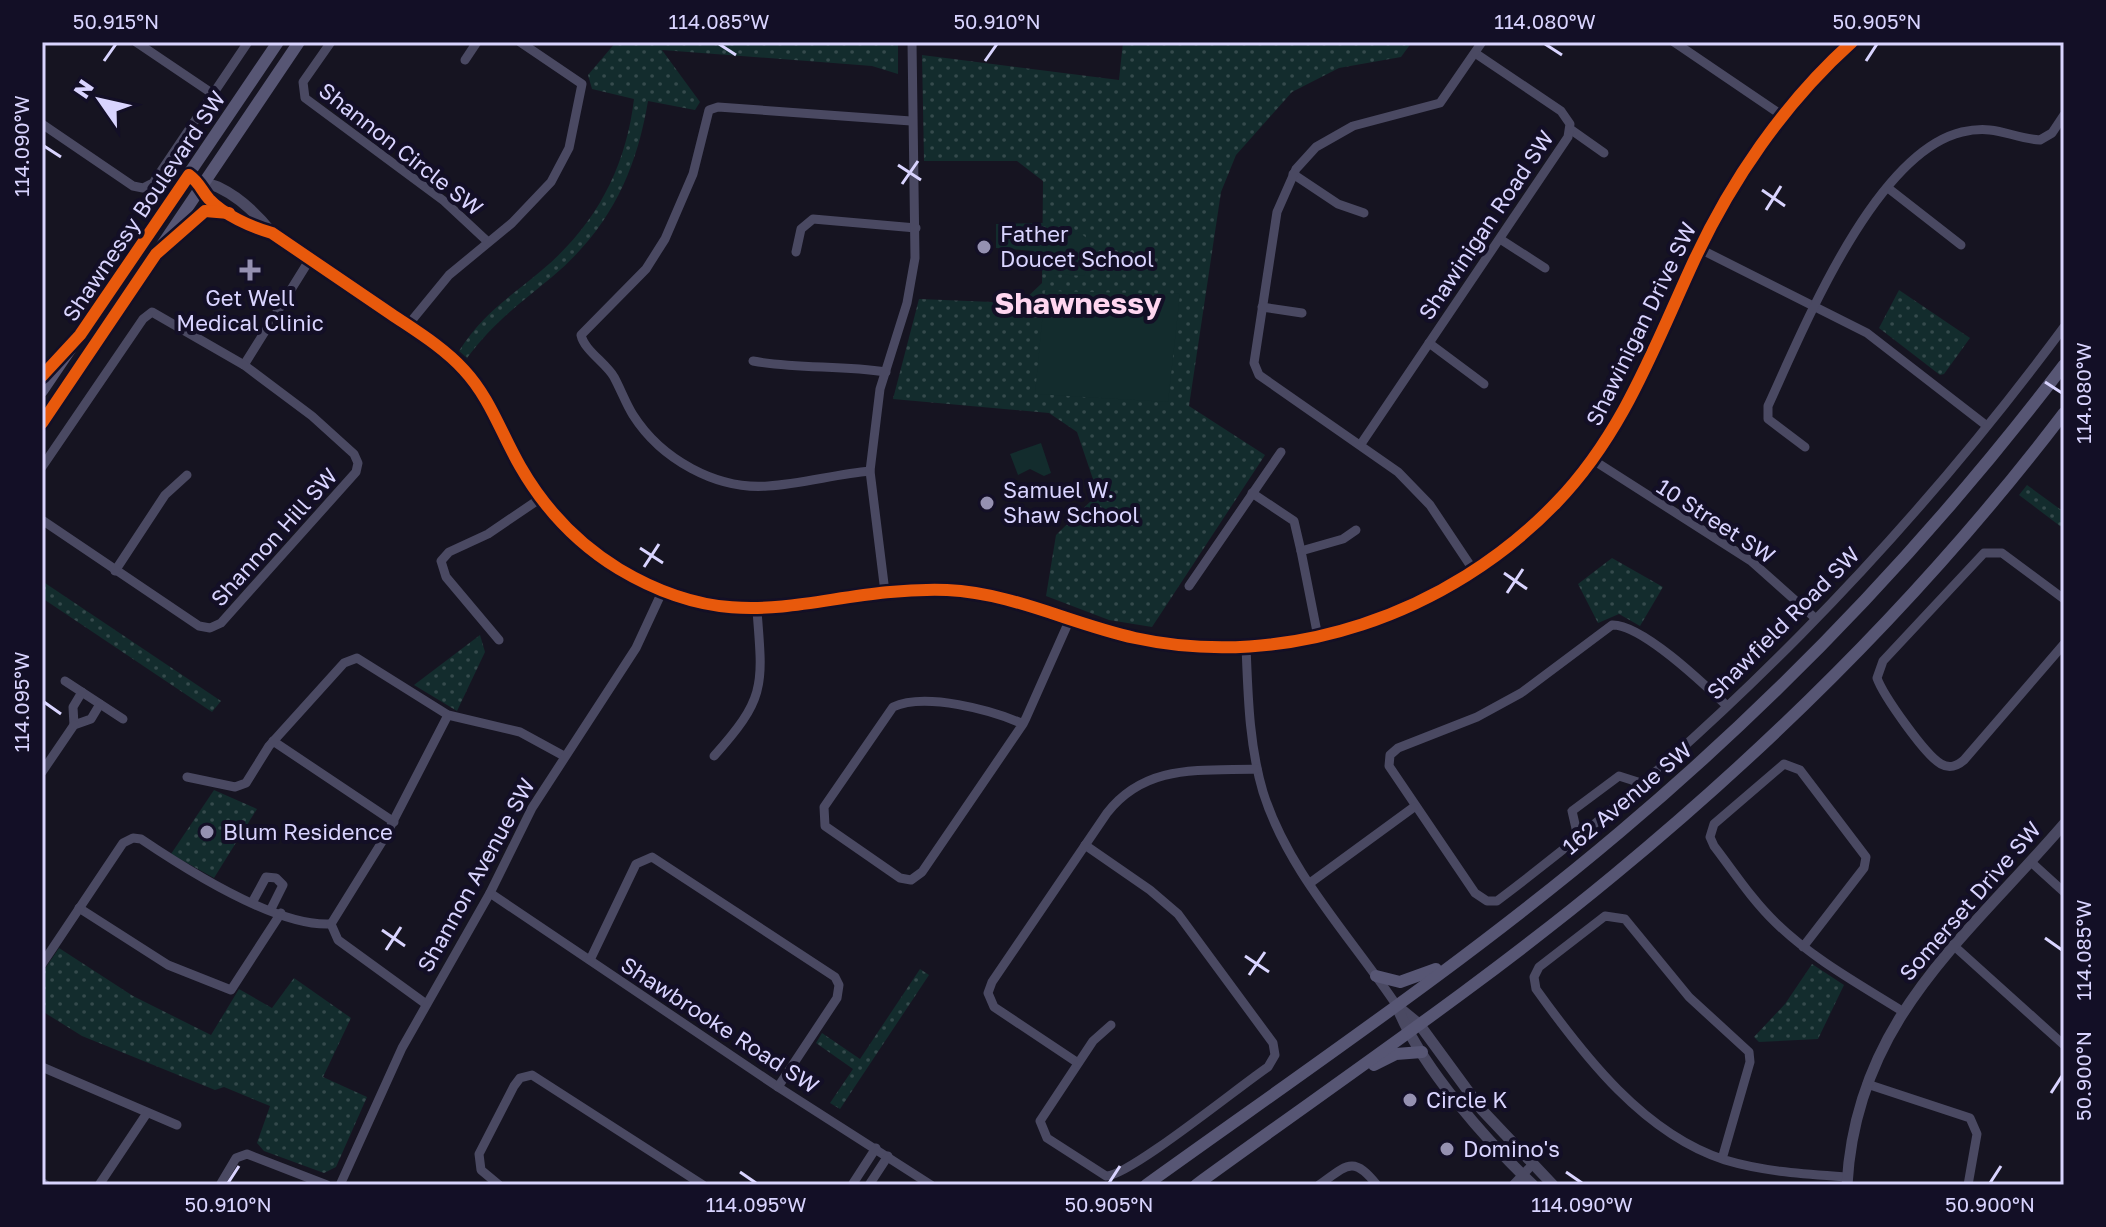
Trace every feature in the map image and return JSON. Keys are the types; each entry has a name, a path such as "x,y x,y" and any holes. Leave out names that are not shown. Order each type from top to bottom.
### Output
{"main road":[{"name":"Shawnessy Boulevard SW","path":"42,391 278,42"},
{"name":"Shawnessy Boulevard SW","path":"42,423 299,42"},
{"path":"156,254 205,211 229,213"},
{"path":"42,376 80,335"},
{"name":"162 Avenue SW","path":"1146,1185 1397,1006 1617,835 1779,689 1919,543 2009,437 2064,365"},
{"path":"1196,1185 1408,1033 1610,878 1766,742 1843,668 1937,567 2064,413"},
{"path":"1376,976 1400,982 1411,980 1457,960"},
{"path":"1345,1078 1396,1054 1422,1052"}],"street":[{"path":"136,42 213,94"},
{"path":"42,124 133,186 143,188 153,183 248,42"},
{"name":"Shannon Circle SW","path":"331,42 303,82 305,98 444,201 488,242"},
{"path":"465,60 477,42"},
{"name":"Shannon Circle SW","path":"408,325 449,275 527,210 563,163 577,122 582,84 520,42"},
{"path":"885,592 870,471 876,408 907,303 916,228 911,121 912,42"},
{"path":"1474,571 1430,505 1398,472 1256,371 1254,358 1277,212 1293,174 1310,152 1339,132 1440,103 1482,42"},
{"path":"1674,42 1783,116"},
{"name":"Shawinigan Drive SW","path":"202,185 216,187 258,215 272,233 446,353 475,383 541,498 599,555 662,592 712,605 757,611 812,606 885,592 954,591 987,595 1105,631 1163,643 1246,646 1318,637 1393,614 1474,571 1536,523 1593,460 1632,399 1700,249 1740,177 1783,116 1852,42"},
{"name":"Shawinigan Road SW","path":"1361,444 1500,239 1570,129 1561,111 1475,53"},
{"path":"870,471 765,487 734,484 706,475 676,460 651,438 632,415 613,374 584,343 581,335 646,269 665,239 693,174 707,112 712,108 911,121"},
{"path":"1805,447 1772,424 1766,412 1815,304 1847,246 1888,188 1917,156 1949,136 1983,129 2007,130 2040,140 2052,133 2064,115"},
{"path":"1570,129 1604,153"},
{"path":"1293,174 1338,204 1364,213"},
{"name":"Shawinigan Drive SW","path":"189,175 202,185 208,198 229,213 251,227 272,233"},
{"path":"1888,188 1961,245"},
{"path":"796,252 801,229 813,219 916,228"},
{"path":"1500,239 1545,268"},
{"path":"1700,249 1815,304 1883,343 1987,426"},
{"path":"244,365 310,259"},
{"path":"1262,307 1302,313"},
{"name":"Shannon Hill SW","path":"42,467 148,314 158,313 244,365 312,416 354,454 358,463 356,472 214,628 199,626 42,520"},
{"name":"Shawfield Road SW","path":"1414,807 1475,893 1487,901 1497,901 1641,783 1727,706 1815,618 1919,507 2064,327"},
{"path":"1429,343 1484,384"},
{"path":"753,361 778,365 846,366 886,372"},
{"path":"1189,586 1281,452"},
{"name":"10 Street SW","path":"1593,460 1751,561 1815,618"},
{"path":"115,571 165,495 187,475"},
{"path":"1252,493 1294,521 1318,637"},
{"path":"499,640 446,577 441,561 449,552 488,534 541,498"},
{"path":"1301,551 1343,539 1356,530"},
{"path":"2064,599 2002,553 1984,553 1883,661 1877,678 1930,754 1943,765 1952,766 1964,760 2064,644"},
{"name":"Shannon Avenue SW","path":"340,1185 426,1004 490,893 532,808 636,648 662,592"},
{"path":"714,756 746,718 761,684 757,611"},
{"path":"1023,724 980,709 945,704 893,707 824,807 825,826 900,878 918,877 1023,724 1070,619"},
{"path":"1310,883 1414,807 1389,766 1395,750 1477,717 1521,693 1612,625 1623,626 1670,655 1727,706"},
{"path":"1246,646 1257,769 1277,828 1310,883 1397,1006 1408,1033 1471,1118 1533,1185"},
{"path":"187,777 240,786 250,778 273,741 344,663 353,658 365,660 448,715 520,732 564,756"},
{"path":"65,681 123,719"},
{"path":"74,725 73,707 82,692"},
{"path":"42,772 74,725 91,719 100,704"},
{"path":"331,924 394,822 448,715"},
{"path":"273,741 394,822"},
{"path":"1803,947 1864,868 1866,857 1800,770 1784,764 1714,824 1710,837 1757,903 1803,947 1902,1011"},
{"path":"1078,1063 994,1007 988,993 1113,805 1145,781 1184,770 1257,769"},
{"path":"1578,837 1572,811 1619,776 1641,783"},
{"name":"Somerset Drive SW","path":"1847,1181 1855,1126 1867,1084 1902,1011 1953,945 2064,824"},
{"path":"42,964 123,843 137,838 192,873 253,901 308,924 331,924"},
{"path":"1085,845 1150,890 1184,920 1273,1043 1275,1055 1268,1067 1111,1177 1098,1173 1047,1138 1040,1126 1042,1117 1078,1063 1111,1025"},
{"path":"590,960 636,864 647,858 657,858 745,916 835,977 839,985 837,998 778,1087"},
{"path":"2031,862 2064,892"},
{"path":"79,908 168,965 231,990 276,911 283,885 276,878 266,877 253,901"},
{"name":"Shawbrooke Road SW","path":"490,893 778,1087 931,1185"},
{"path":"1722,1159 1750,1062 1749,1052 1689,997 1625,919 1605,916 1539,967 1534,977 1536,989 1589,1058 1646,1113 1691,1145 1722,1159 1767,1170 1847,1181"},
{"path":"331,924 338,940 426,1004"},
{"path":"1953,945 2064,1045"},
{"path":"1397,1006 1419,1024 1482,1110 1553,1185"},
{"path":"42,1067 177,1125"},
{"path":"499,1185 481,1170 479,1154 516,1082 532,1075 703,1185"},
{"path":"1867,1084 1966,1116 1975,1123 1977,1134 1968,1185"},
{"path":"99,1185 147,1113"},
{"path":"852,1185 876,1148"},
{"path":"220,1185 236,1158 247,1154 327,1185"},
{"path":"869,1185 888,1156"},
{"path":"1319,1185 1344,1167 1354,1165 1363,1168 1377,1185"},
{"path":"1513,1185 1532,1165"}],"green space":[{"path":"616,42 898,42 898,74 872,66 662,50 700,102 695,110 648,101 636,152 617,198 604,219 572,259 517,305 467,358 459,351 477,326 561,253 593,214 616,171 634,99 592,89 588,75"},
{"path":"1123,42 1412,42 1401,57 1339,68 1292,92 1236,155 1221,192 1189,406 1265,455 1152,627 1109,620 1046,596 1056,535 1098,494 1077,432 1049,413 893,399 919,299 1021,303 1042,283 1043,181 1017,161 924,161 922,55 1119,80"},
{"path":"1043,223 1043,269 1037,269 1033,251 996,248 996,224"},
{"path":"1069,231 1084,236 1088,241 1090,255 1084,276 1054,274 1047,268 1046,241"},
{"path":"1899,290 1970,338 1944,374 1940,375 1879,328"},
{"path":"1045,291 1180,294 1168,402 1035,394"},
{"path":"1041,443 1051,473 1044,476 1030,469 1018,475 1010,454"},
{"path":"2027,485 2064,512 2064,529 2019,495"},
{"path":"1612,558 1663,587 1640,626 1619,614 1598,623 1578,584"},
{"path":"42,581 221,701 212,712 42,598"},
{"path":"480,635 485,652 457,711 414,685"},
{"path":"214,790 257,809 214,878 171,854"},
{"path":"59,948 133,996 211,1035 239,989 272,1008 294,978 351,1018 323,1077 367,1097 336,1167 324,1173 264,1151 257,1143 270,1106 224,1087 215,1090 82,1036 42,1011 42,973"},
{"path":"1812,964 1844,985 1818,1039 1759,1042 1754,1037 1785,1004"},
{"path":"920,969 929,975 840,1109 830,1103 853,1069 816,1043 822,1033 860,1059"}],"cycle path":[{"path":"42,376 80,335 189,175 222,210 272,233 447,354 481,392 529,481 563,524 604,559 664,592 706,604 745,608 901,591 947,590 1019,603 1135,638 1192,646 1249,646 1306,639 1362,624 1416,603 1466,576 1513,542 1556,503 1600,449 1618,420 1707,234 1741,174 1782,117 1852,42"},
{"path":"42,423 156,254 205,211 229,213"}],"place":[{"name":"Father Doucet School","path":"984,247"},
{"name":"Get Well Medical Clinic","path":"250,270"},
{"name":"Samuel W. Shaw School","path":"987,503"},
{"name":"Blum Residence","path":"207,832"},
{"name":"Circle K","path":"1410,1100"},
{"name":"Domino's","path":"1447,1149"}],"district":[{"name":"Shawnessy","path":"1078,304"}]}
